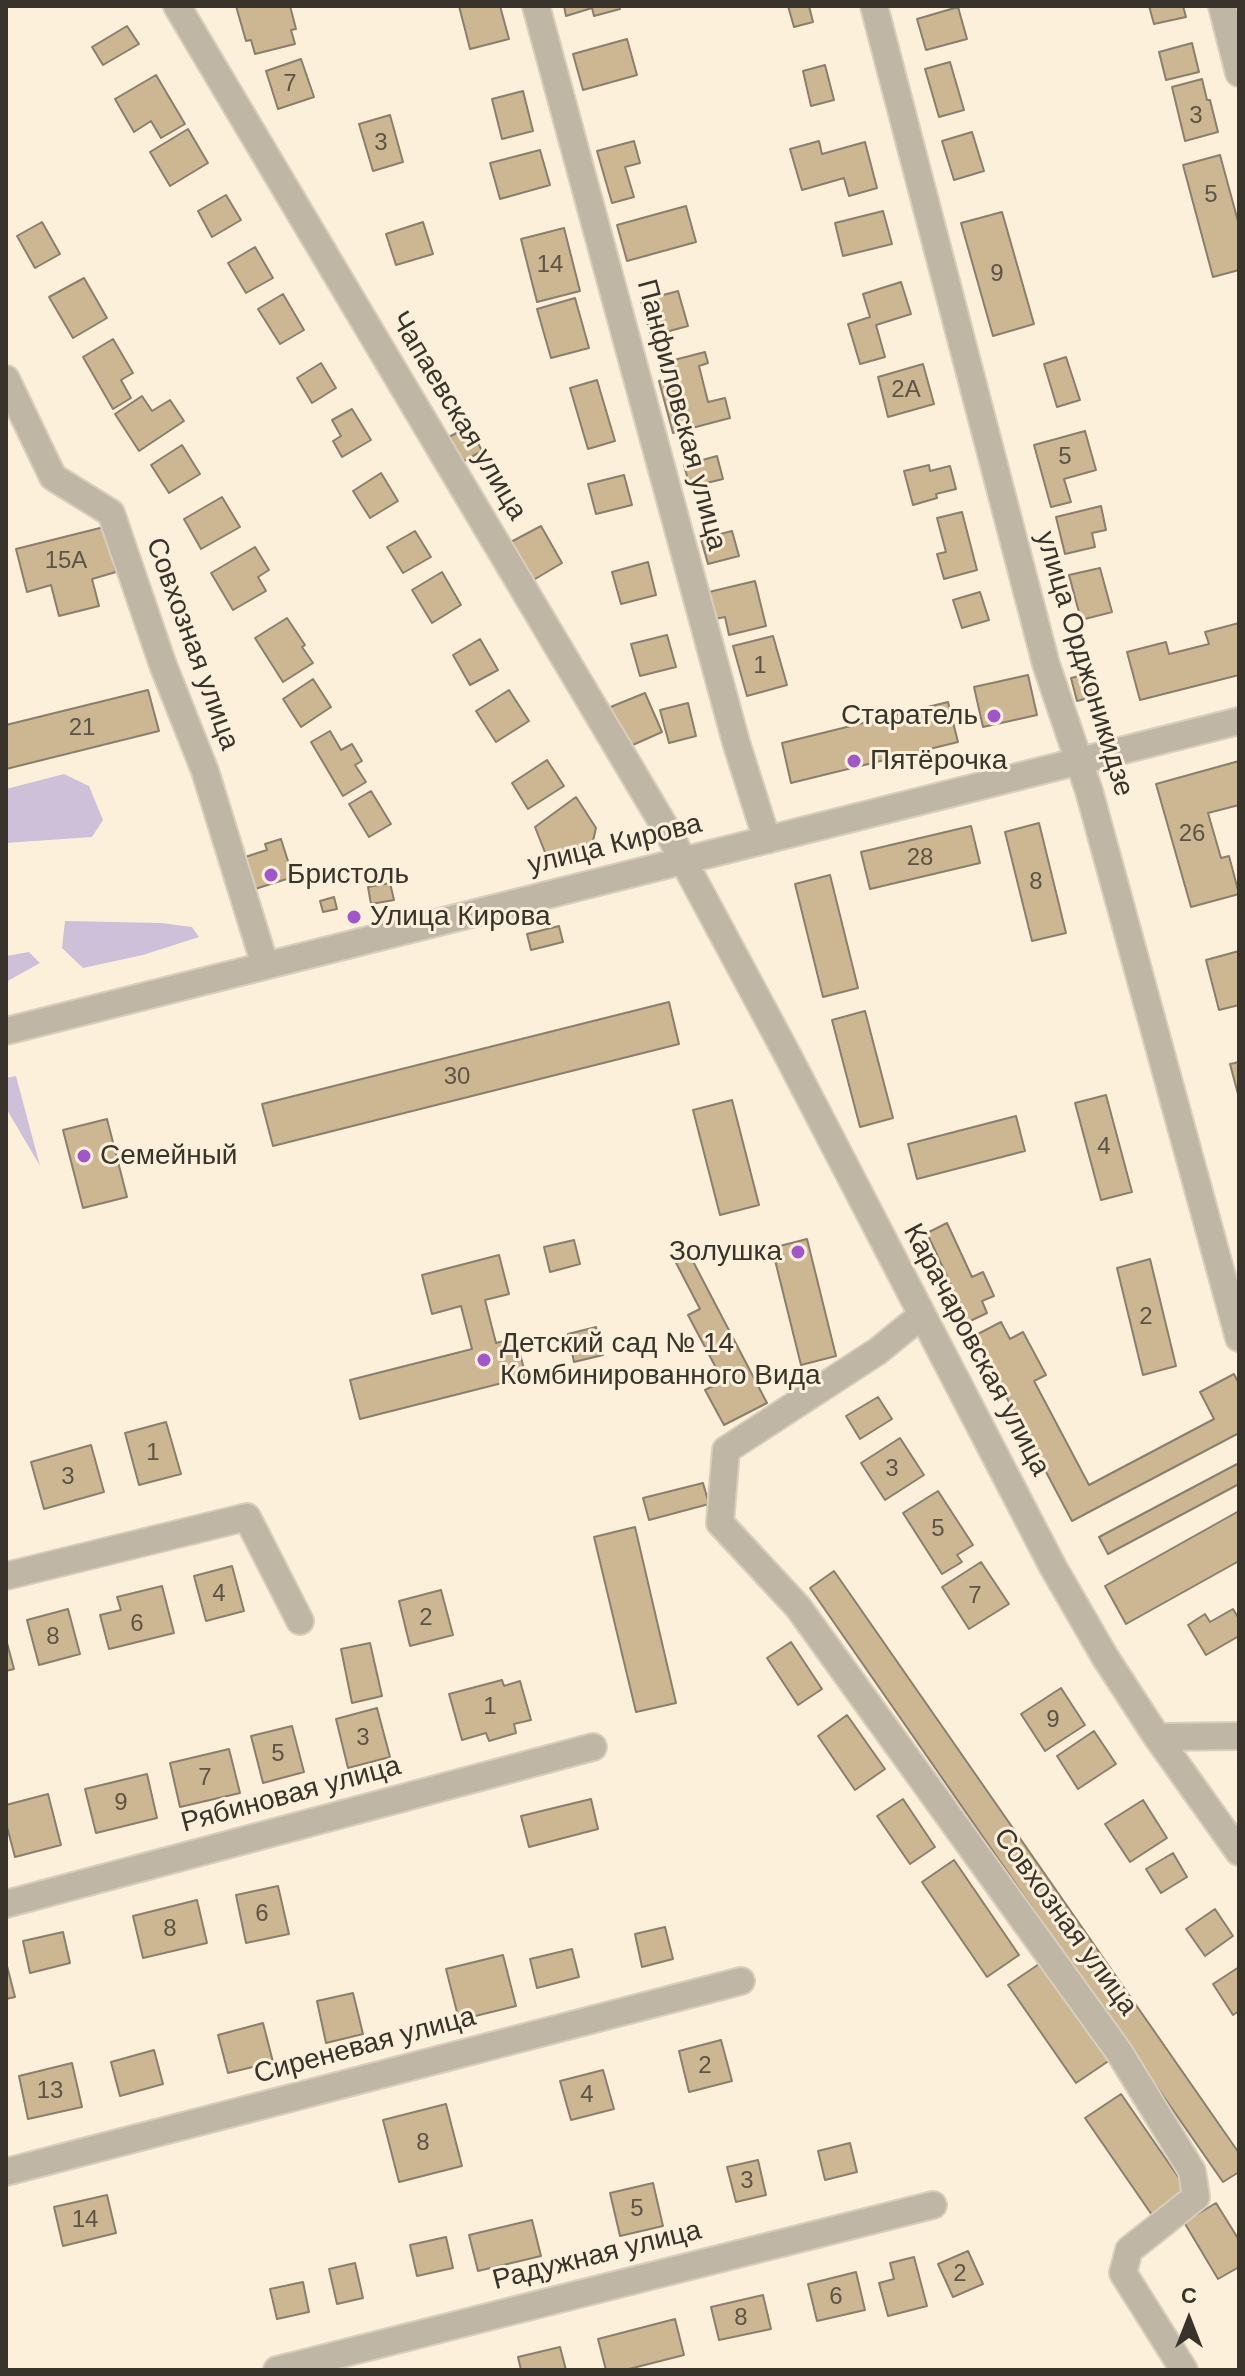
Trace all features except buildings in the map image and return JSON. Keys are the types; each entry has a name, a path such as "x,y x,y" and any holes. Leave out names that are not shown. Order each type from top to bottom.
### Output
{"street":[{"name":"Чапаевская улица","path":"177,6 683,861"},
{"name":"Панфиловская улица","path":"536,6 736,742 767,840"},
{"name":"улица Орджоникидзе","path":"874,6 1046,664 1089,791 1239,1338"},
{"path":"1222,6 1239,73"},
{"name":"Совхозная улица","path":"6,379 53,477 111,513 163,665 205,771 265,965"},
{"name":"улица Кирова","path":"6,1031 1239,721"},
{"name":"Карачаровская улица","path":"683,861 787,1054 1053,1567 1105,1657 1157,1737 1239,1852"},
{"name":"Совхозная улица","path":"922,1315 878,1351 726,1450 720,1523 798,1607 1119,2052 1192,2171 1196,2197 1129,2250 1123,2273 1184,2370"},
{"path":"6,1576 247,1517 300,1621"},
{"path":"1157,1737 1239,1736"},
{"name":"Рябиновая улица","path":"6,1904 593,1747"},
{"name":"Сиреневая улица","path":"6,2172 741,1981"},
{"name":"Радужная улица","path":"277,2370 933,2205"}],"shaded area":[{"path":"64,774 89,786 103,820 92,837 6,843 6,789"},
{"path":"65,921 161,923 192,927 199,937 143,955 83,968 62,948"},
{"path":"29,952 40,963 6,982 6,956"},
{"path":"16,1076 40,1166 6,1108 6,1078"}],"place":[{"name":"Старатель","path":"994,716"},
{"name":"Пятёрочка","path":"854,761"},
{"name":"Бристоль","path":"271,875"},
{"name":"Улица Кирова","path":"354,917"},
{"name":"Семейный","path":"84,1156"},
{"name":"Золушка","path":"798,1252"},
{"name":"Детский сад № 14 Комбинированного Вида","path":"484,1360"}]}
